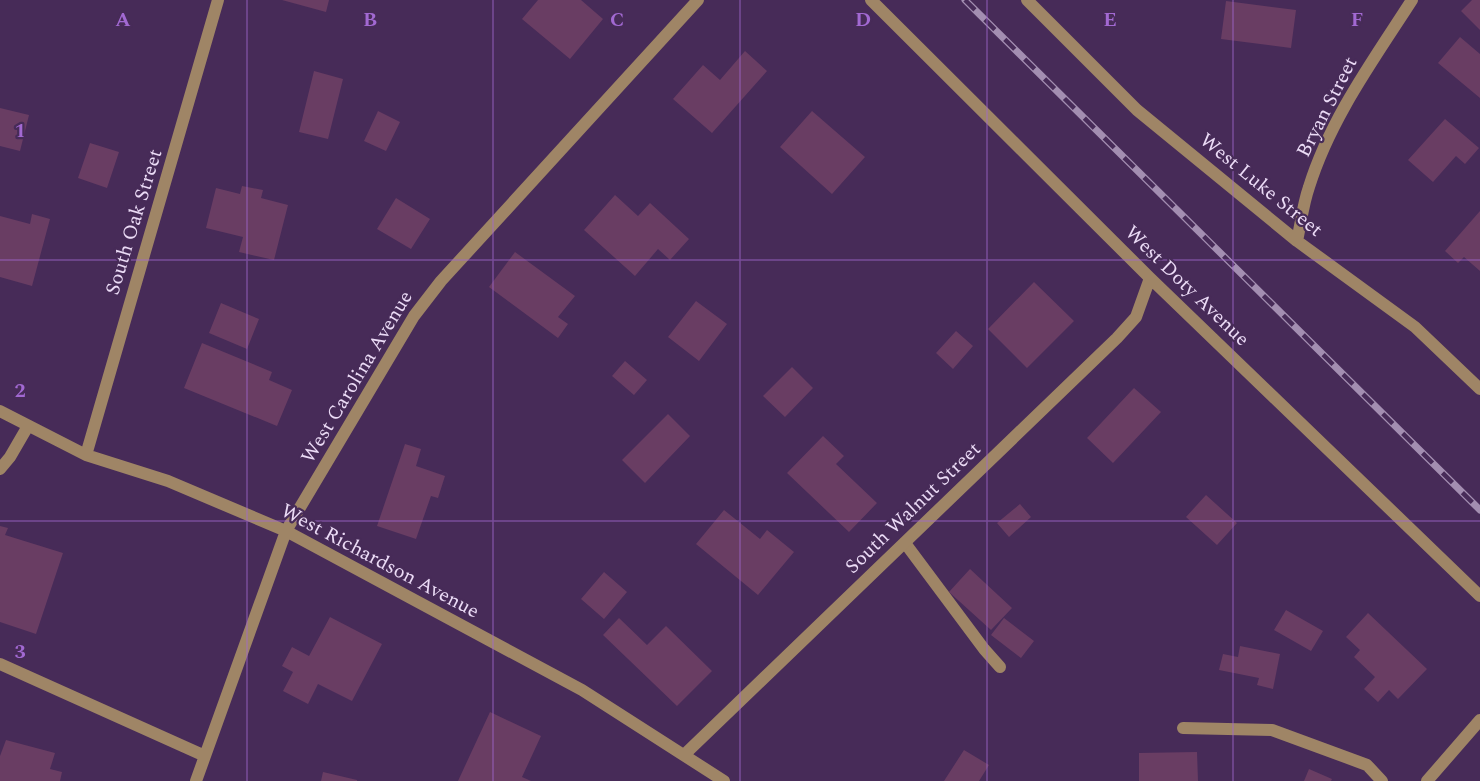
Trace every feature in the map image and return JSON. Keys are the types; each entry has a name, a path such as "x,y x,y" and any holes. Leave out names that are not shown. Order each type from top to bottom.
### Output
{"street":[{"name":"South Oak Street","path":"86,455 218,0"},
{"name":"West Carolina Avenue","path":"196,781 286,531 414,316 441,281 698,0"},
{"name":"West Doty Avenue","path":"871,0 1150,278 1480,596"},
{"name":"West Luke Street","path":"1027,0 1137,110 1297,241 1415,327 1480,389"},
{"name":"Bryan Street","path":"1297,241 1309,187 1321,157 1355,87 1412,0"},
{"name":"South Walnut Street","path":"685,754 1118,338 1136,317 1150,278"},
{"name":"West Richardson Avenue","path":"0,411 86,455 168,481 286,531 582,690 724,781"},
{"path":"0,469 10,457 28,426"},
{"path":"906,543 1000,668"},
{"path":"0,664 205,756"},
{"path":"1427,781 1480,720"},
{"path":"1183,728 1272,730 1367,765 1382,781"}],"building":[{"path":"282,0 329,0 326,12"},
{"path":"538,0 581,0 603,19 570,59 522,19"},
{"path":"1472,0 1480,0 1480,30 1461,11"},
{"path":"1226,1 1296,10 1291,48 1221,39"},
{"path":"1460,37 1480,54 1480,98 1438,63"},
{"path":"745,51 767,71 712,133 673,99 703,65 720,80"},
{"path":"314,71 343,79 328,139 299,132"},
{"path":"0,108 29,115 20,151 0,146"},
{"path":"378,111 400,122 386,151 364,141"},
{"path":"812,111 865,157 832,194 780,147"},
{"path":"1445,119 1479,148 1465,164 1456,156 1433,182 1408,160"},
{"path":"90,143 119,152 107,188 78,178"},
{"path":"242,186 263,190 261,198 288,205 274,260 239,252 243,237 206,228 216,188 240,194"},
{"path":"615,195 638,216 650,203 689,239 670,260 658,249 635,276 584,230"},
{"path":"396,198 430,219 411,249 377,229"},
{"path":"1480,211 1480,271 1464,257 1458,263 1445,251"},
{"path":"32,214 50,219 32,286 0,277 0,216 30,224"},
{"path":"515,252 575,296 558,317 568,324 558,338 489,287"},
{"path":"1034,282 1074,321 1027,368 988,329"},
{"path":"696,301 727,324 699,361 668,337"},
{"path":"221,303 259,319 247,349 209,333"},
{"path":"956,331 973,346 953,369 936,353"},
{"path":"202,343 272,372 269,380 292,390 277,426 184,388"},
{"path":"625,361 647,380 634,395 612,376"},
{"path":"792,367 813,388 785,417 763,396"},
{"path":"1134,388 1161,412 1113,463 1087,438"},
{"path":"668,414 690,436 645,483 622,460"},
{"path":"823,436 844,456 836,464 877,503 849,532 787,473"},
{"path":"405,444 421,449 416,466 445,476 438,498 431,496 416,539 377,526"},
{"path":"1206,495 1237,523 1217,545 1186,517"},
{"path":"1020,504 1031,517 1009,537 997,523"},
{"path":"724,510 760,539 767,530 794,552 758,595 696,544"},
{"path":"0,526 8,528 5,535 63,553 36,634 0,622"},
{"path":"970,569 1012,608 991,630 949,592"},
{"path":"604,572 627,592 604,619 581,599"},
{"path":"1286,610 1323,631 1311,651 1274,630"},
{"path":"1368,613 1427,669 1398,699 1389,690 1378,702 1364,689 1375,677 1354,657 1360,650 1346,637"},
{"path":"330,617 382,644 352,701 318,684 308,704 283,691 293,672 282,666 292,647 309,656"},
{"path":"619,618 647,645 666,626 712,671 677,706 603,635"},
{"path":"1004,618 1034,641 1021,658 991,635"},
{"path":"1240,646 1280,654 1273,689 1257,685 1259,678 1219,670 1223,654 1238,657"},
{"path":"490,712 541,736 522,777 531,781 458,781"},
{"path":"6,740 55,753 50,769 62,772 60,781 0,781 0,756"},
{"path":"964,750 989,765 979,781 944,781"},
{"path":"1197,752 1198,781 1139,781 1139,753"},
{"path":"1309,769 1332,779 1331,781 1304,781"},
{"path":"323,772 357,780 357,781 321,781"}],"railway":[{"path":"965,0 1480,510"}]}
